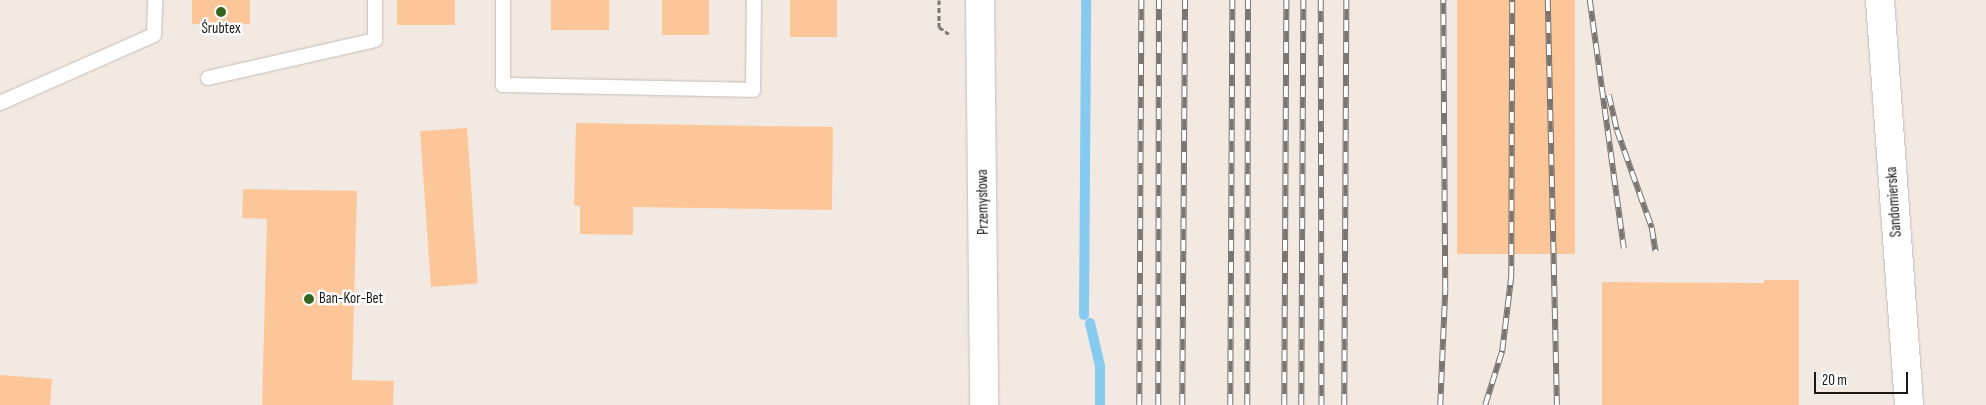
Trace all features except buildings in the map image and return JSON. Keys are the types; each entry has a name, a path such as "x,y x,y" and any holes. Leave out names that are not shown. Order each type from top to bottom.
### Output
{"street":[{"name":"Przemysłowa","path":"980,0 984,405"},
{"name":"Sandomierska","path":"1880,0 1909,405"}],"lane":[{"path":"0,103 154,35 155,0"},
{"path":"208,78 375,40 376,0"},
{"path":"503,0 503,85 753,90 754,0"}],"waterway":[{"path":"1084,315 1086,0"},
{"path":"1090,323 1100,366 1100,405"}],"railway":[{"path":"1139,405 1141,0"},
{"path":"1158,405 1159,0"},
{"path":"1182,405 1185,0"},
{"path":"1230,405 1232,0"},
{"path":"1247,405 1248,0"},
{"path":"1284,405 1286,0"},
{"path":"1301,405 1303,0"},
{"path":"1321,0 1322,405"},
{"path":"1344,405 1346,0"},
{"path":"1440,405 1445,289 1443,0"},
{"path":"1485,405 1502,351 1511,277 1512,0"},
{"path":"1548,0 1557,405"},
{"path":"1590,0 1624,249"},
{"path":"1609,95 1617,130 1652,228 1656,252"}],"place":[{"name":"Śrubtex","path":"221,12"},
{"name":"Ban-Kor-Bet","path":"309,299"}]}
